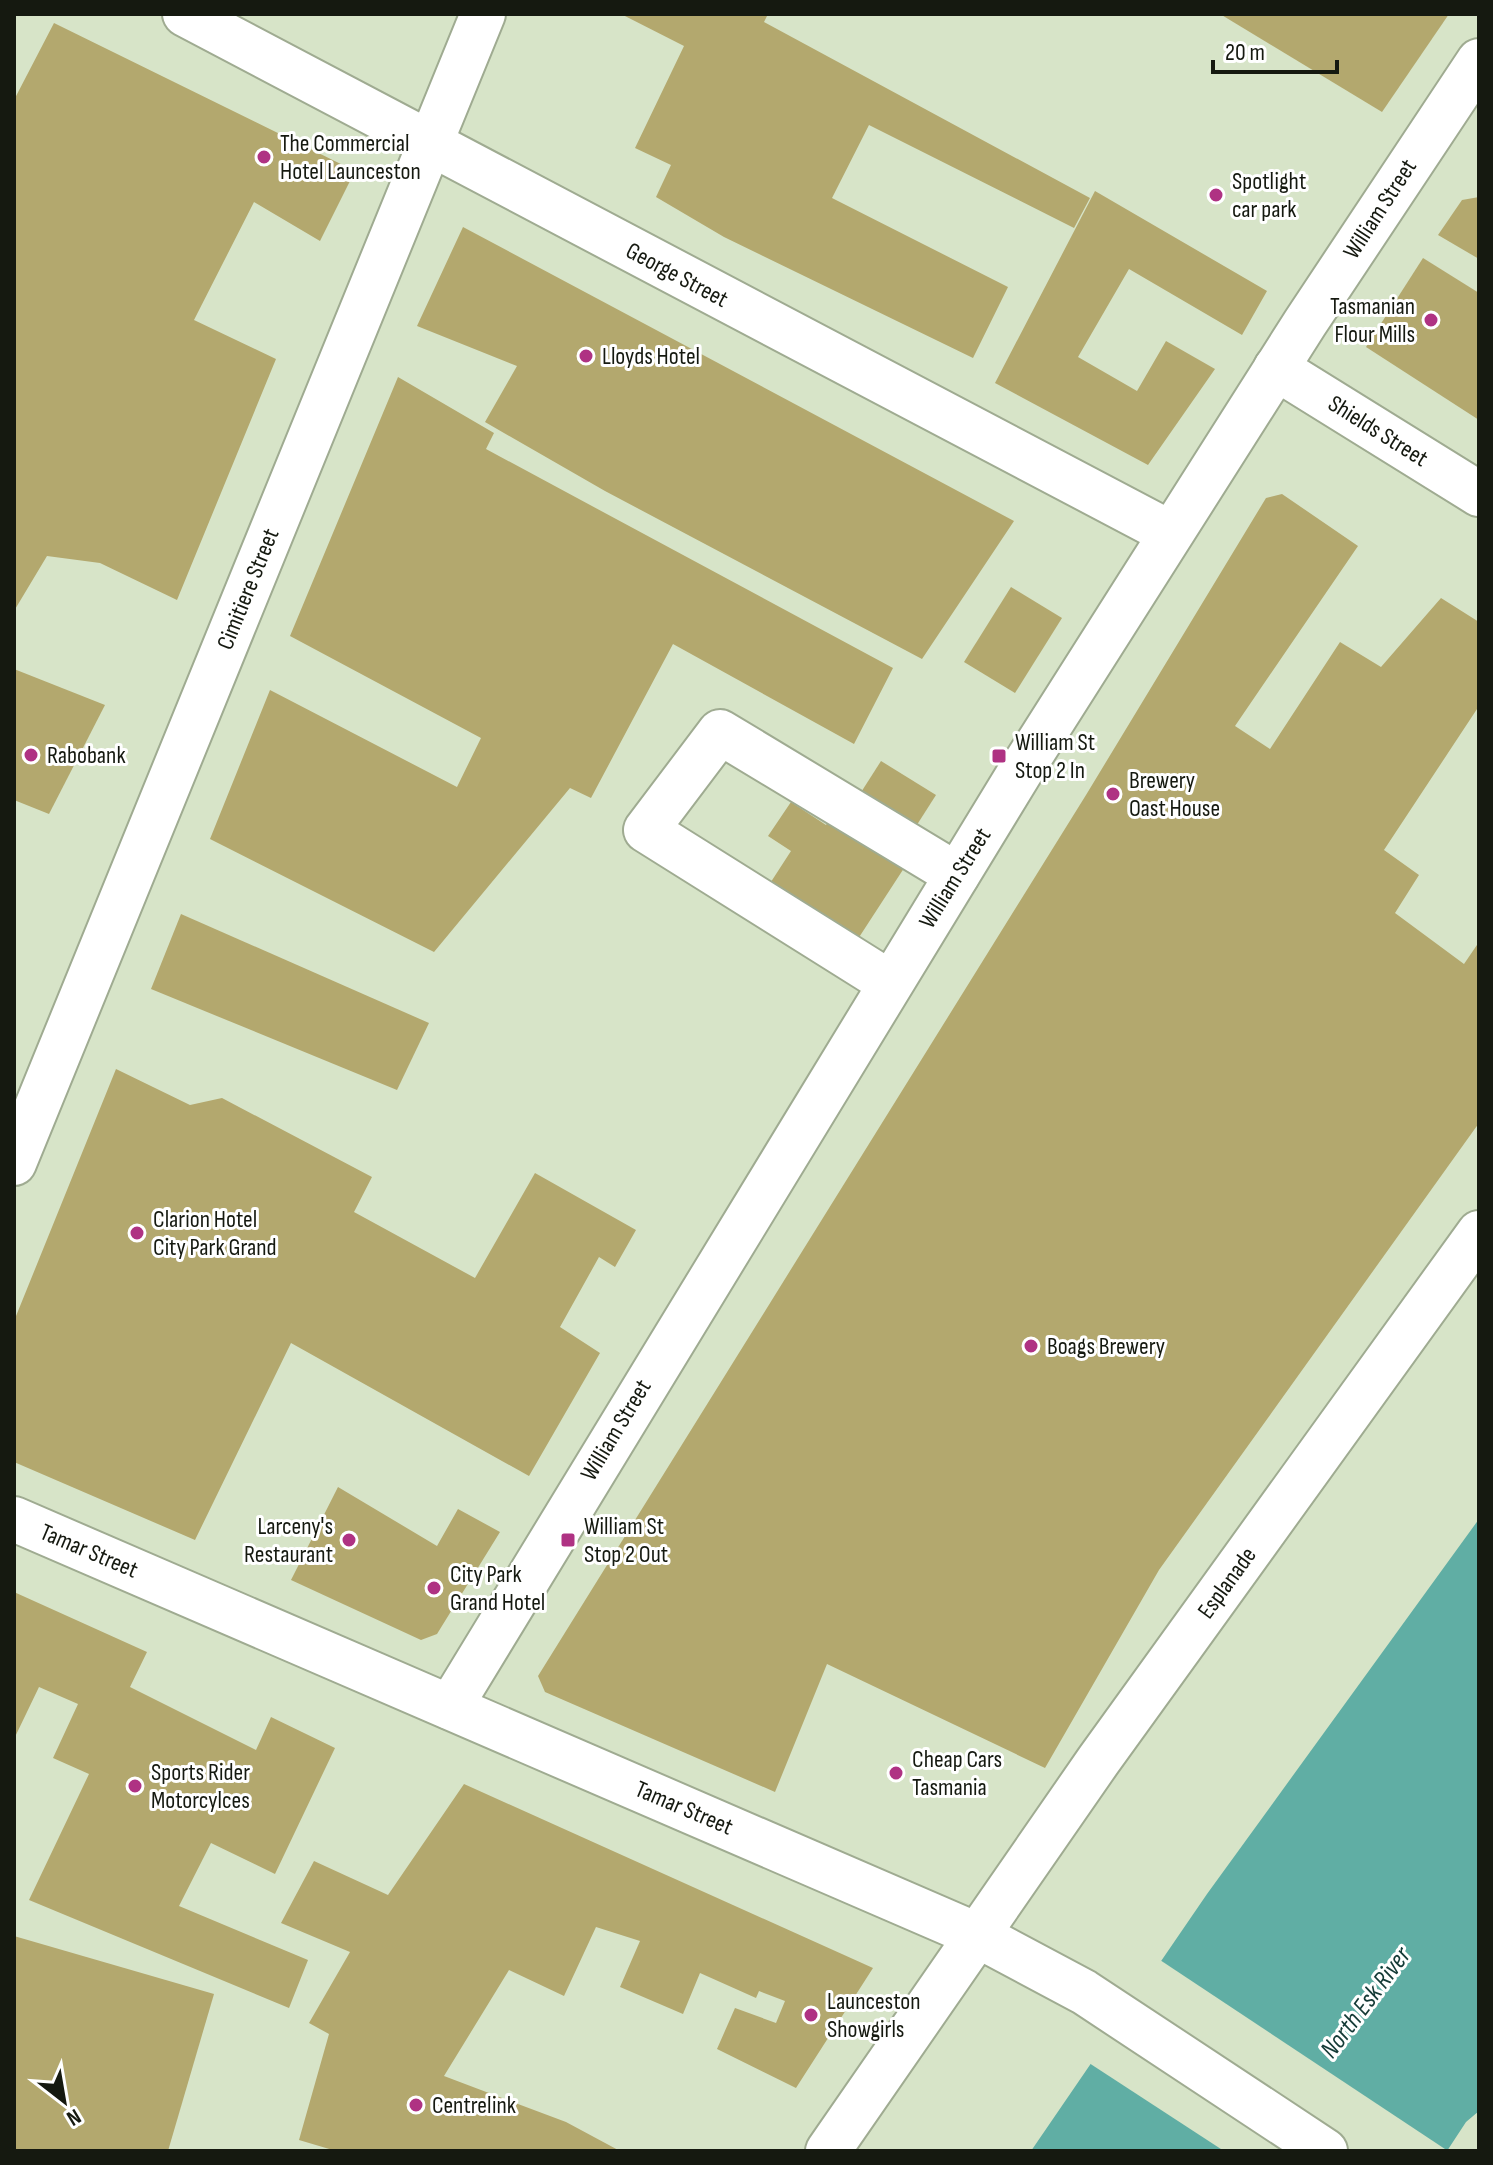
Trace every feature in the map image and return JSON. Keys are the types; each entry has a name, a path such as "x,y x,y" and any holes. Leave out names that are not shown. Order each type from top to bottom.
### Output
{"street":[{"name":"George Street","path":"185,14 1170,533"},
{"name":"Cimitiere Street","path":"14,1163 483,14"},
{"name":"William Street","path":"450,1707 890,983 1170,533 1479,61"},
{"name":"Shields Street","path":"1276,368 1479,494"},
{"path":"890,983 646,830 720,732 957,875"},
{"name":"Esplanade","path":"828,2151 1108,1748 1479,1233"},
{"name":"Tamar Street","path":"14,1519 979,1936 1084,1992 1325,2151"}],"water":[{"name":"North Esk River","path":"1479,1519 1479,2111 1466,2122 1447,2151 1031,2151 1207,1894"}],"pier":[{"path":"1157,1958 1448,2151 1224,2151 1086,2061"}],"building":[{"path":"621,14 768,14 764,22 1090,198 1074,228 869,125 832,198 1008,287 973,358 724,237 656,197 671,165 635,148 684,46"},
{"path":"1220,14 1449,14 1382,112"},
{"path":"54,23 355,171 320,241 254,202 194,320 276,359 177,600 100,563 47,556 14,611 14,100"},
{"path":"1095,191 1267,291 1242,335 1129,269 1078,357 1137,391 1166,341 1215,369 1148,465 995,383"},
{"name":"Tasmanian Flour Mills","path":"1479,197 1479,259 1438,235 1462,200"},
{"path":"463,227 1014,521 922,659 605,491 485,422 517,366 417,326"},
{"name":"Tasmanian Flour Mills","path":"1423,258 1479,293 1479,420 1366,347"},
{"path":"398,377 494,433 486,449 893,668 854,744 673,644 591,798 570,788 434,952 210,839 270,690 457,787 481,738 290,636"},
{"name":"Boags Brewery","path":"1282,494 1358,546 1235,726 1270,749 1340,642 1381,667 1441,598 1479,622 1479,706 1384,850 1419,875 1395,913 1464,964 1479,942 1479,1123 1159,1570 1045,1768 827,1664 775,1792 545,1692 538,1676 1086,795 1266,498"},
{"path":"1011,587 1062,618 1015,693 964,662"},
{"path":"14,669 105,705 49,814 14,800"},
{"path":"881,761 936,795 913,831 858,797"},
{"path":"791,802 826,825 833,814 908,862 854,945 767,888 791,851 768,836"},
{"path":"181,914 429,1023 397,1090 151,989"},
{"path":"116,1069 190,1105 222,1098 372,1177 354,1212 475,1278 535,1173 636,1230 615,1267 599,1257 560,1327 600,1353 529,1476 291,1343 195,1540 14,1462 14,1321"},
{"path":"338,1487 437,1546 458,1509 500,1532 437,1634 421,1640 291,1580"},
{"path":"14,1592 147,1652 130,1687 256,1750 271,1717 335,1748 275,1874 211,1843 179,1906 308,1960 289,2008 29,1900 89,1774 53,1758 78,1704 39,1687 14,1739"},
{"path":"464,1784 873,1968 796,2088 717,2049 735,2008 776,2023 785,2001 759,1991 756,1998 700,1973 683,2014 620,1987 640,1941 596,1927 564,1996 509,1970 444,2076 566,2122 620,2151 336,2151 299,2140 329,2034 309,2023 350,1952 281,1923 314,1861 388,1895"},
{"path":"14,1936 214,1994 168,2151 14,2151"}],"place":[{"name":"The Commercial Hotel Launceston","path":"264,157"},
{"name":"Spotlight car park","path":"1216,195"},
{"name":"Tasmanian Flour Mills","path":"1431,320"},
{"name":"Lloyds Hotel","path":"586,356"},
{"name":"Rabobank","path":"31,755"},
{"name":"William St Stop 2 In","path":"999,756"},
{"name":"Brewery Oast House","path":"1113,794"},
{"name":"Clarion Hotel City Park Grand","path":"137,1233"},
{"name":"Boags Brewery","path":"1031,1346"},
{"name":"Larceny's Restaurant","path":"349,1540"},
{"name":"William St Stop 2 Out","path":"568,1540"},
{"name":"City Park Grand Hotel","path":"434,1588"},
{"name":"Cheap Cars Tasmania","path":"896,1773"},
{"name":"Sports Rider Motorcylces","path":"135,1786"},
{"name":"Launceston Showgirls","path":"811,2015"},
{"name":"Centrelink","path":"416,2105"}]}
